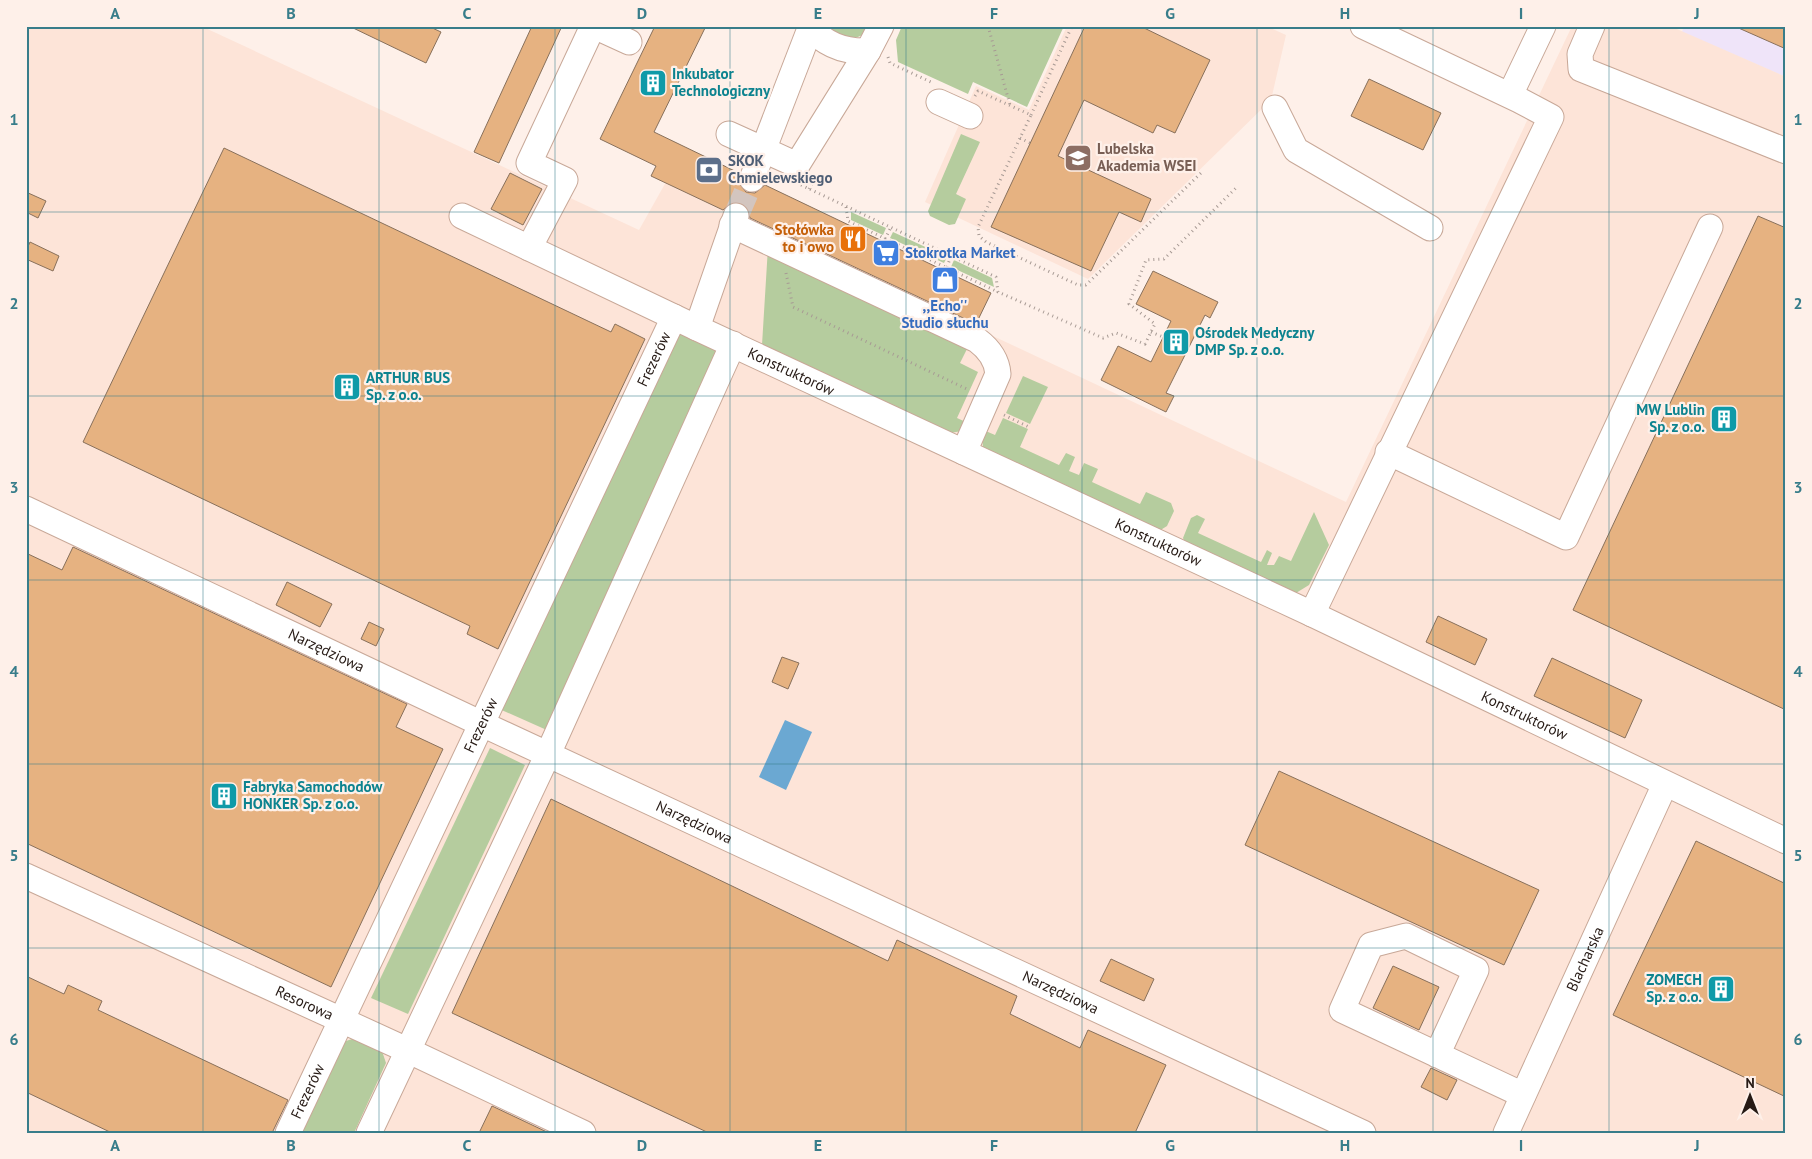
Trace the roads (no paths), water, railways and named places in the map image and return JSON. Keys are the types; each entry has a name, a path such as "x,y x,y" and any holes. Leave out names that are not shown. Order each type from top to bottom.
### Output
{"street":[{"path":"529,248 565,180 529,163 593,26 630,42"},
{"path":"729,134 762,150 799,175 868,52 880,26"},
{"path":"1312,614 1550,117 1510,95 1363,26"},
{"path":"1510,95 1543,26"},
{"path":"1592,26 1580,54 1581,69 1786,151"},
{"path":"811,27 819,38 834,46 851,52 868,52"},
{"path":"752,178 811,27"},
{"path":"940,102 970,116"},
{"path":"1275,108 1296,150 1430,228"},
{"name":"Konstruktorów","path":"462,216 697,328 1312,614 1786,841"},
{"path":"697,328 734,221 780,248 977,340 988,348 995,361 998,374 964,452"},
{"path":"1388,452 1566,537 1710,227"},
{"name":"Frezerów","path":"288,1133 480,723 674,317"},
{"path":"368,1133 548,754 733,344"},
{"name":"Narzędziowa","path":"26,509 480,723 1364,1133"},
{"name":"Blacharska","path":"1506,1133 1665,784"},
{"name":"Resorowa","path":"26,876 340,1019 583,1133"},
{"path":"1437,1055 1476,970 1406,936 1371,945 1342,1010 1437,1055 1523,1095"}],"water":[{"path":"785,720 812,732 786,790 759,777"}],"tunnel":[{"path":"736,216 752,179"}],"place":[{"name":"Inkubator Technologiczny","path":"653,83"},
{"name":"Lubelska Akademia WSEI","path":"1078,158"},
{"name":"SKOK Chmielewskiego","path":"709,170"},
{"name":"Stołówka to i owo","path":"853,239"},
{"name":"Stokrotka Market","path":"886,253"},
{"name":",,Echo'' Studio słuchu","path":"945,280"},
{"name":"Ośrodek Medyczny DMP Sp. z o.o.","path":"1176,342"},
{"name":"ARTHUR BUS Sp. z o.o.","path":"347,387"},
{"name":"MW Lublin Sp. z o.o.","path":"1724,419"},
{"name":"Fabryka Samochodów HONKER Sp. z o.o.","path":"224,796"},
{"name":"ZOMECH Sp. z o.o.","path":"1721,989"}]}
